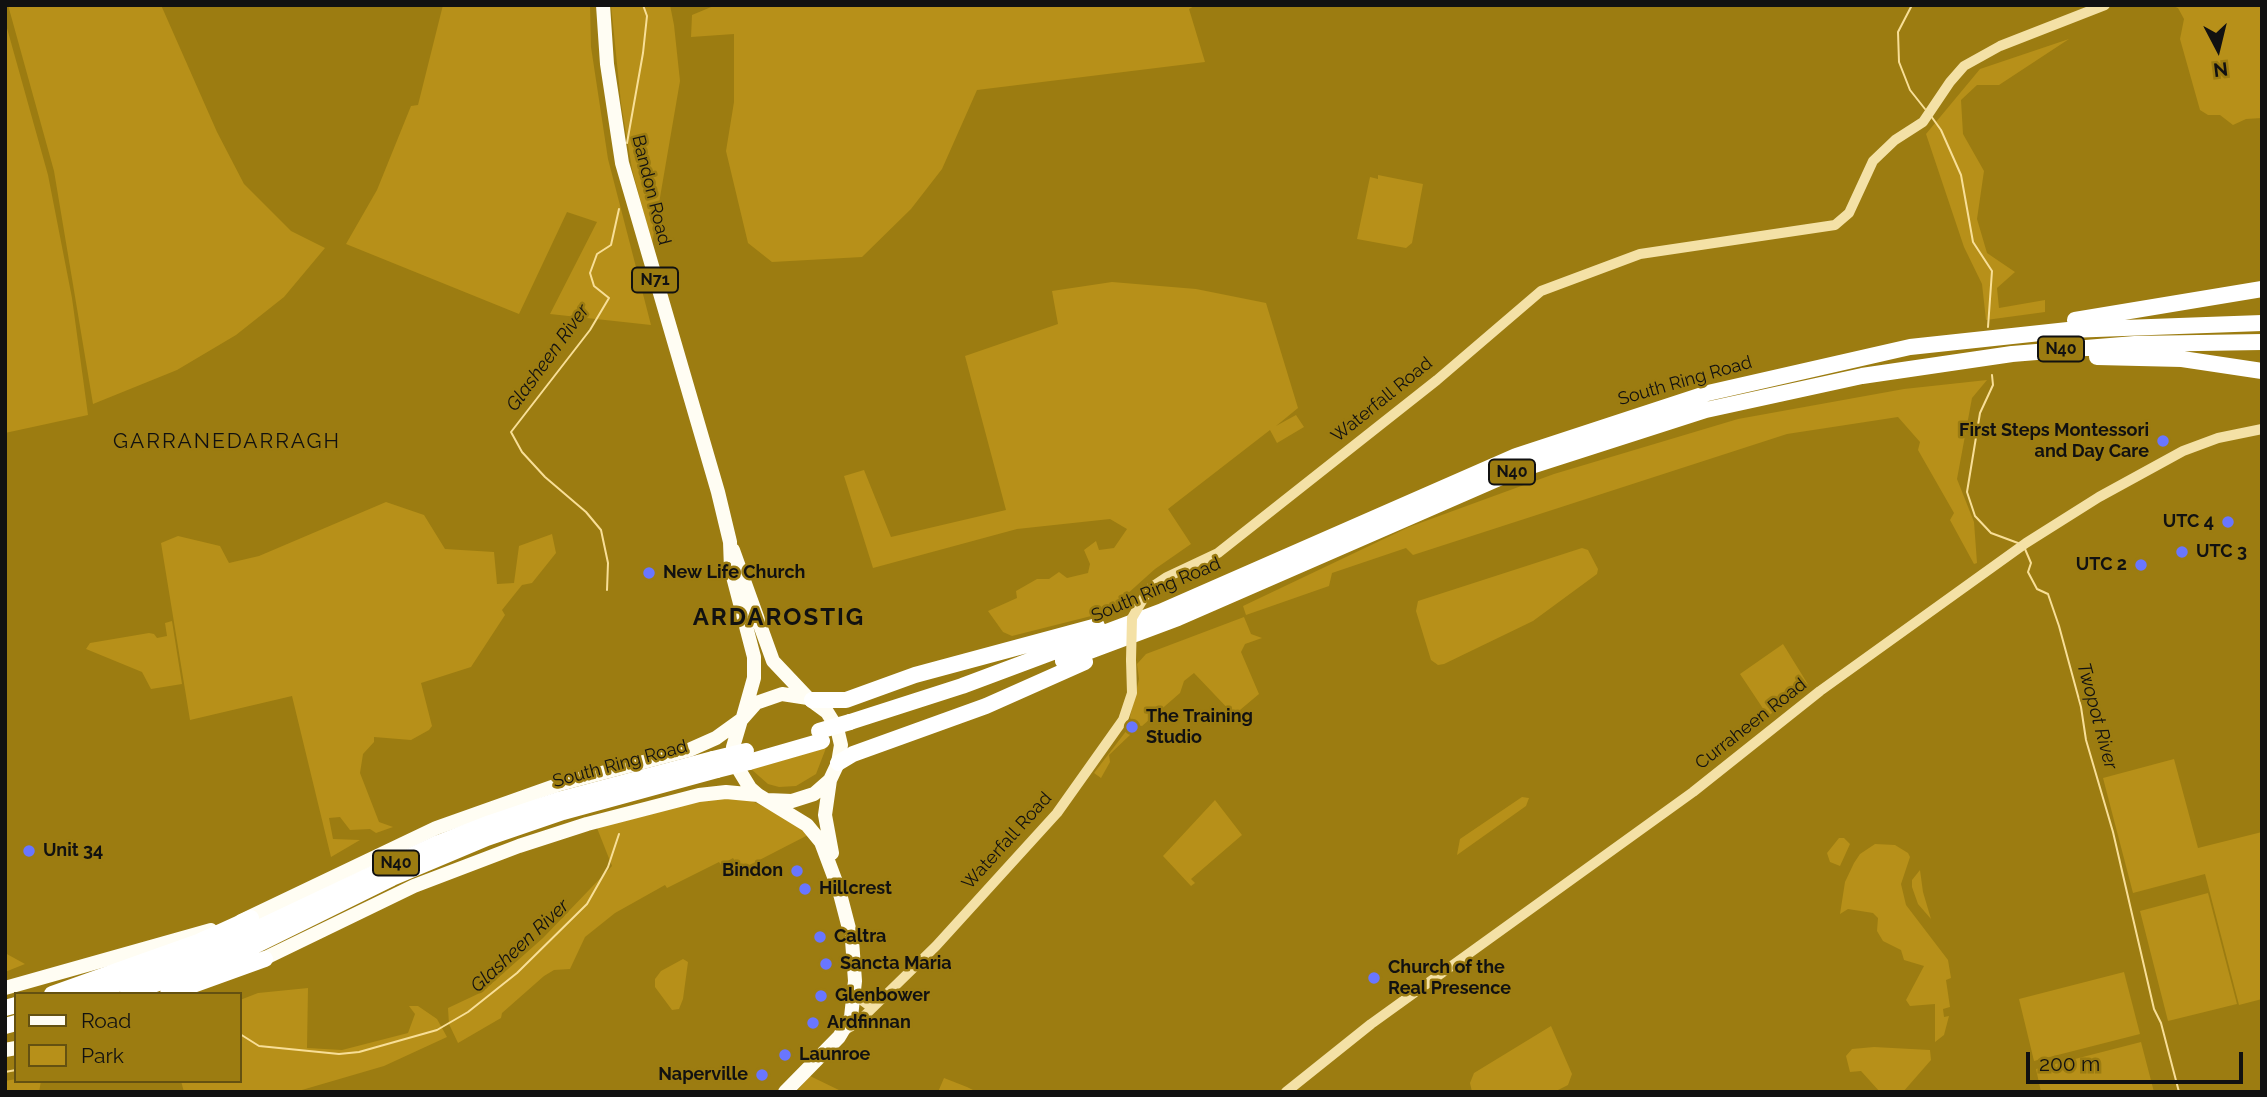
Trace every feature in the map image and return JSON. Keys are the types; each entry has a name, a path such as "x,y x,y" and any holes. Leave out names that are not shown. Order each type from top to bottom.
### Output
{"highway":[{"path":"1910,347 2262,289"},
{"name":"South Ring Road","path":"851,727 1061,650 1238,576 1432,490 1571,436 1708,393 1910,347 2068,330 2262,323"},
{"name":"South Ring Road","path":"134,992 238,954 392,878 487,838 715,765 977,691 1178,618 1458,494 1587,446 1694,414 1862,376 2068,348 2262,342"},
{"path":"1959,363 2151,356 2262,371"},
{"path":"810,699 846,700 915,675 1085,630 1238,576"},
{"path":"838,763 853,754 929,729 1038,685 1178,618"},
{"name":"South Ring Road","path":"94,992 206,954 394,864 490,823 569,797 715,765"},
{"path":"58,992 198,942 251,918"},
{"path":"173,992 265,958"}],"main road":[{"name":"Bandon Road","path":"603,5 609,85 622,163 700,428 730,542 773,661 810,699"},
{"name":"Bandon Road","path":"730,542 731,569 755,667 742,718"},
{"path":"742,718 756,704 773,696 795,694 810,699"},
{"name":"N71","path":"810,699 827,712 837,728 841,745 838,763 830,780"},
{"name":"N71","path":"742,718 734,737 734,756 740,773 762,797"},
{"name":"N40","path":"251,918 436,828 560,784 689,750 716,738 742,718"},
{"path":"762,797 804,798 830,780"},
{"path":"830,780 825,815 833,871"},
{"name":"N40","path":"265,958 414,886 519,846 587,824 699,795 726,792 762,797"},
{"path":"762,797 811,828 821,842 833,871 852,940 855,995 851,1017 845,1030 785,1092"},
{"path":"5,988 251,918"},
{"path":"191,992 265,958"}],"street":[{"name":"Waterfall Road","path":"845,1030 852,1028 936,946 1057,813 1124,720 1132,693 1132,618 1149,589 1167,577 1218,553 1437,380 1542,290 1640,254 1737,242 1835,225 1849,214 1873,161 1928,114 1950,82 1972,61 2000,46 2105,5"},
{"name":"Curraheen Road","path":"1289,1091 1371,1024 1649,825 1820,691 2026,543 2109,491 2183,451 2218,438 2262,429"},
{"path":"855,995 867,1004 876,1004"}],"green space":[{"path":"8,5 161,5 217,132 244,184 291,231 325,248 284,297 236,335 177,370 93,404 54,171"},
{"path":"443,5 590,5 591,47 608,159 651,325 550,314 597,222 567,212 519,314 346,244 377,190 411,106 418,105"},
{"path":"611,5 670,5 674,25 680,81 652,244 632,169 621,103"},
{"path":"716,5 1196,5 1189,9 1205,62 977,90 942,169 911,209 862,257 772,262 748,243 726,151 734,102 734,34 691,37 692,15"},
{"path":"2170,5 2262,5 2262,118 2246,119 2233,125 2220,115 2208,115 2200,110 2180,39 2184,19 2178,8"},
{"path":"5,21 48,175 72,298 88,415 5,433"},
{"path":"2069,39 1999,85 1977,85 1961,100 1963,134 1984,171 1977,219 1987,253 2015,272 1997,288 1999,308 2045,300 2045,312 1986,320 1982,284 1964,247 1926,134 1980,69"},
{"path":"1378,175 1423,184 1412,243 1406,248 1357,239 1370,177 1378,179"},
{"path":"1112,282 1196,289 1266,303 1298,408 1276,426 1296,415 1304,427 1277,443 1270,430 1168,509 1191,544 1155,569 1107,612 1012,636 1003,632 988,611 1017,598 1016,591 1037,579 1049,579 1059,572 1067,578 1088,573 1090,564 1084,550 1096,541 1099,550 1114,548 1127,529 1110,519 1017,529 873,568 844,476 864,470 891,537 1006,510 965,356 1058,324 1052,291"},
{"path":"1987,380 1972,398 1957,479 1974,522 1977,563 1974,564 1950,520 1954,513 1918,450 1920,442 1898,417 1787,434 1413,555 1406,548 1332,573 1329,586 1246,615 1243,606 1409,527 1554,474 1738,419 1904,389"},
{"path":"386,502 424,515 445,549 494,552 497,584 514,583 519,546 552,534 556,553 532,583 522,585 502,610 505,615 471,667 421,683 432,726 429,730 411,740 374,737 374,742 363,754 360,773 379,822 393,827 376,833 370,829 350,830 340,817 329,818 333,839 360,840 331,857 292,696 190,720 161,543 178,536 220,546 229,563 259,556"},
{"path":"1582,548 1588,550 1598,569 1597,574 1533,621 1444,664 1438,665 1431,660 1416,611 1418,601"},
{"path":"1244,617 1251,634 1262,638 1245,644 1241,652 1259,694 1234,715 1194,673 1184,681 1180,693 1142,726 1132,724 1130,717 1139,679 1137,664 1146,654"},
{"path":"172,621 182,684 151,689 142,672 86,649 90,643 149,633 157,638 167,636 165,623"},
{"path":"1783,644 1809,686 1768,716 1740,674"},
{"path":"1127,730 1131,734 1109,755 1110,762 1101,778 1094,773"},
{"path":"826,748 816,774 796,786 779,787 768,784 751,769"},
{"path":"2174,759 2198,848 2262,832 2262,999 2239,1005 2205,874 2133,893 2103,778"},
{"path":"1522,797 1529,798 1526,806 1457,855 1460,839"},
{"path":"712,798 750,800 797,823 808,835 740,870 733,858 721,865 719,862 667,888 665,885 615,913 585,937 570,969 554,970 544,976 502,1013 501,1018 458,1043 449,1024 448,1008 482,992 543,938 612,866 597,828"},
{"path":"1215,800 1242,835 1191,879 1195,883 1191,886 1163,856"},
{"path":"1839,838 1844,838 1850,844 1840,866 1830,862 1827,853"},
{"path":"1875,844 1895,845 1908,853 1910,857 1901,884 1906,905 1948,960 1951,978 1946,980 1950,1007 1943,1009 1944,1017 1949,1016 1944,1035 1935,1042 1935,1004 1910,1006 1906,1000 1924,966 1904,960 1901,950 1883,941 1877,931 1878,918 1873,913 1848,909 1840,914 1845,882 1854,863 1860,854"},
{"path":"1920,870 1931,919 1918,904 1912,887 1912,880"},
{"path":"2208,893 2237,1004 2168,1021 2140,911"},
{"path":"5,953 25,964 5,972"},
{"path":"683,959 688,962 683,999 679,1009 672,1010 655,987 655,979 661,971"},
{"path":"2124,972 2140,1034 2034,1061 2019,999"},
{"path":"308,988 307,1048 342,1050 408,1033 415,1014 409,1006 418,1006 437,1019 447,1037 384,1066 295,1092 184,1092 182,1083 242,1083 242,999 258,993"},
{"path":"1551,1026 1572,1074 1568,1085 1554,1092 1472,1092 1470,1083 1474,1073"},
{"path":"2141,1042 2154,1092 2041,1092 2036,1069"},
{"path":"1874,1047 1930,1050 1931,1060 1903,1092 1880,1092 1861,1071 1850,1072 1846,1056 1852,1049"},
{"path":"810,1076 843,1092 796,1092"},
{"path":"944,1078 967,1087 977,1092 938,1092"},
{"path":"14,1079 14,1083 41,1083 39,1092 5,1092 5,1081"}],"waterway":[{"name":"Glasheen River","path":"627,143 643,53 647,16 643,5"},
{"path":"1912,5 1898,32 1899,62 1910,90 1925,109"},
{"path":"1931,116 1941,130 1961,175 1973,242 1992,271 1988,327"},
{"name":"Glasheen River","path":"607,590 608,563 601,530 586,512 545,477 522,452 511,432 590,330 609,298 594,286 590,273 597,254 611,245 619,209"},
{"name":"Twopot River","path":"1992,375 1993,385 1980,413 1967,492 1975,516 1991,533 2018,543"},
{"name":"Twopot River","path":"2025,549 2031,563 2028,572 2037,589 2048,594 2059,626 2081,707 2086,740 2113,832 2154,1009 2161,1023 2179,1092"},
{"name":"Glasheen River","path":"242,1035 259,1046 339,1054 359,1052 437,1030 468,1012 517,973 587,904 608,867 619,834"},
{"name":"Glasheen River","path":"5,1072 14,1070"}],"place":[{"name":"First Steps Montessori and Day Care","path":"2163,441"},
{"name":"UTC 4","path":"2228,522"},
{"name":"UTC 3","path":"2182,552"},
{"name":"UTC 2","path":"2141,565"},
{"name":"New Life Church","path":"649,573"},
{"name":"The Training Studio","path":"1132,727"},
{"name":"Unit 34","path":"29,851"},
{"name":"Bindon","path":"797,871"},
{"name":"Hillcrest","path":"805,889"},
{"name":"Caltra","path":"820,937"},
{"name":"Sancta Maria","path":"826,964"},
{"name":"Church of the Real Presence","path":"1374,978"},
{"name":"Glenbower","path":"821,996"},
{"name":"Ardfinnan","path":"813,1023"},
{"name":"Launroe","path":"785,1055"},
{"name":"Naperville","path":"762,1075"}],"district":[{"name":"GARRANEDARRAGH","path":"227,442"},
{"name":"ARDAROSTIG","path":"779,618"}]}
